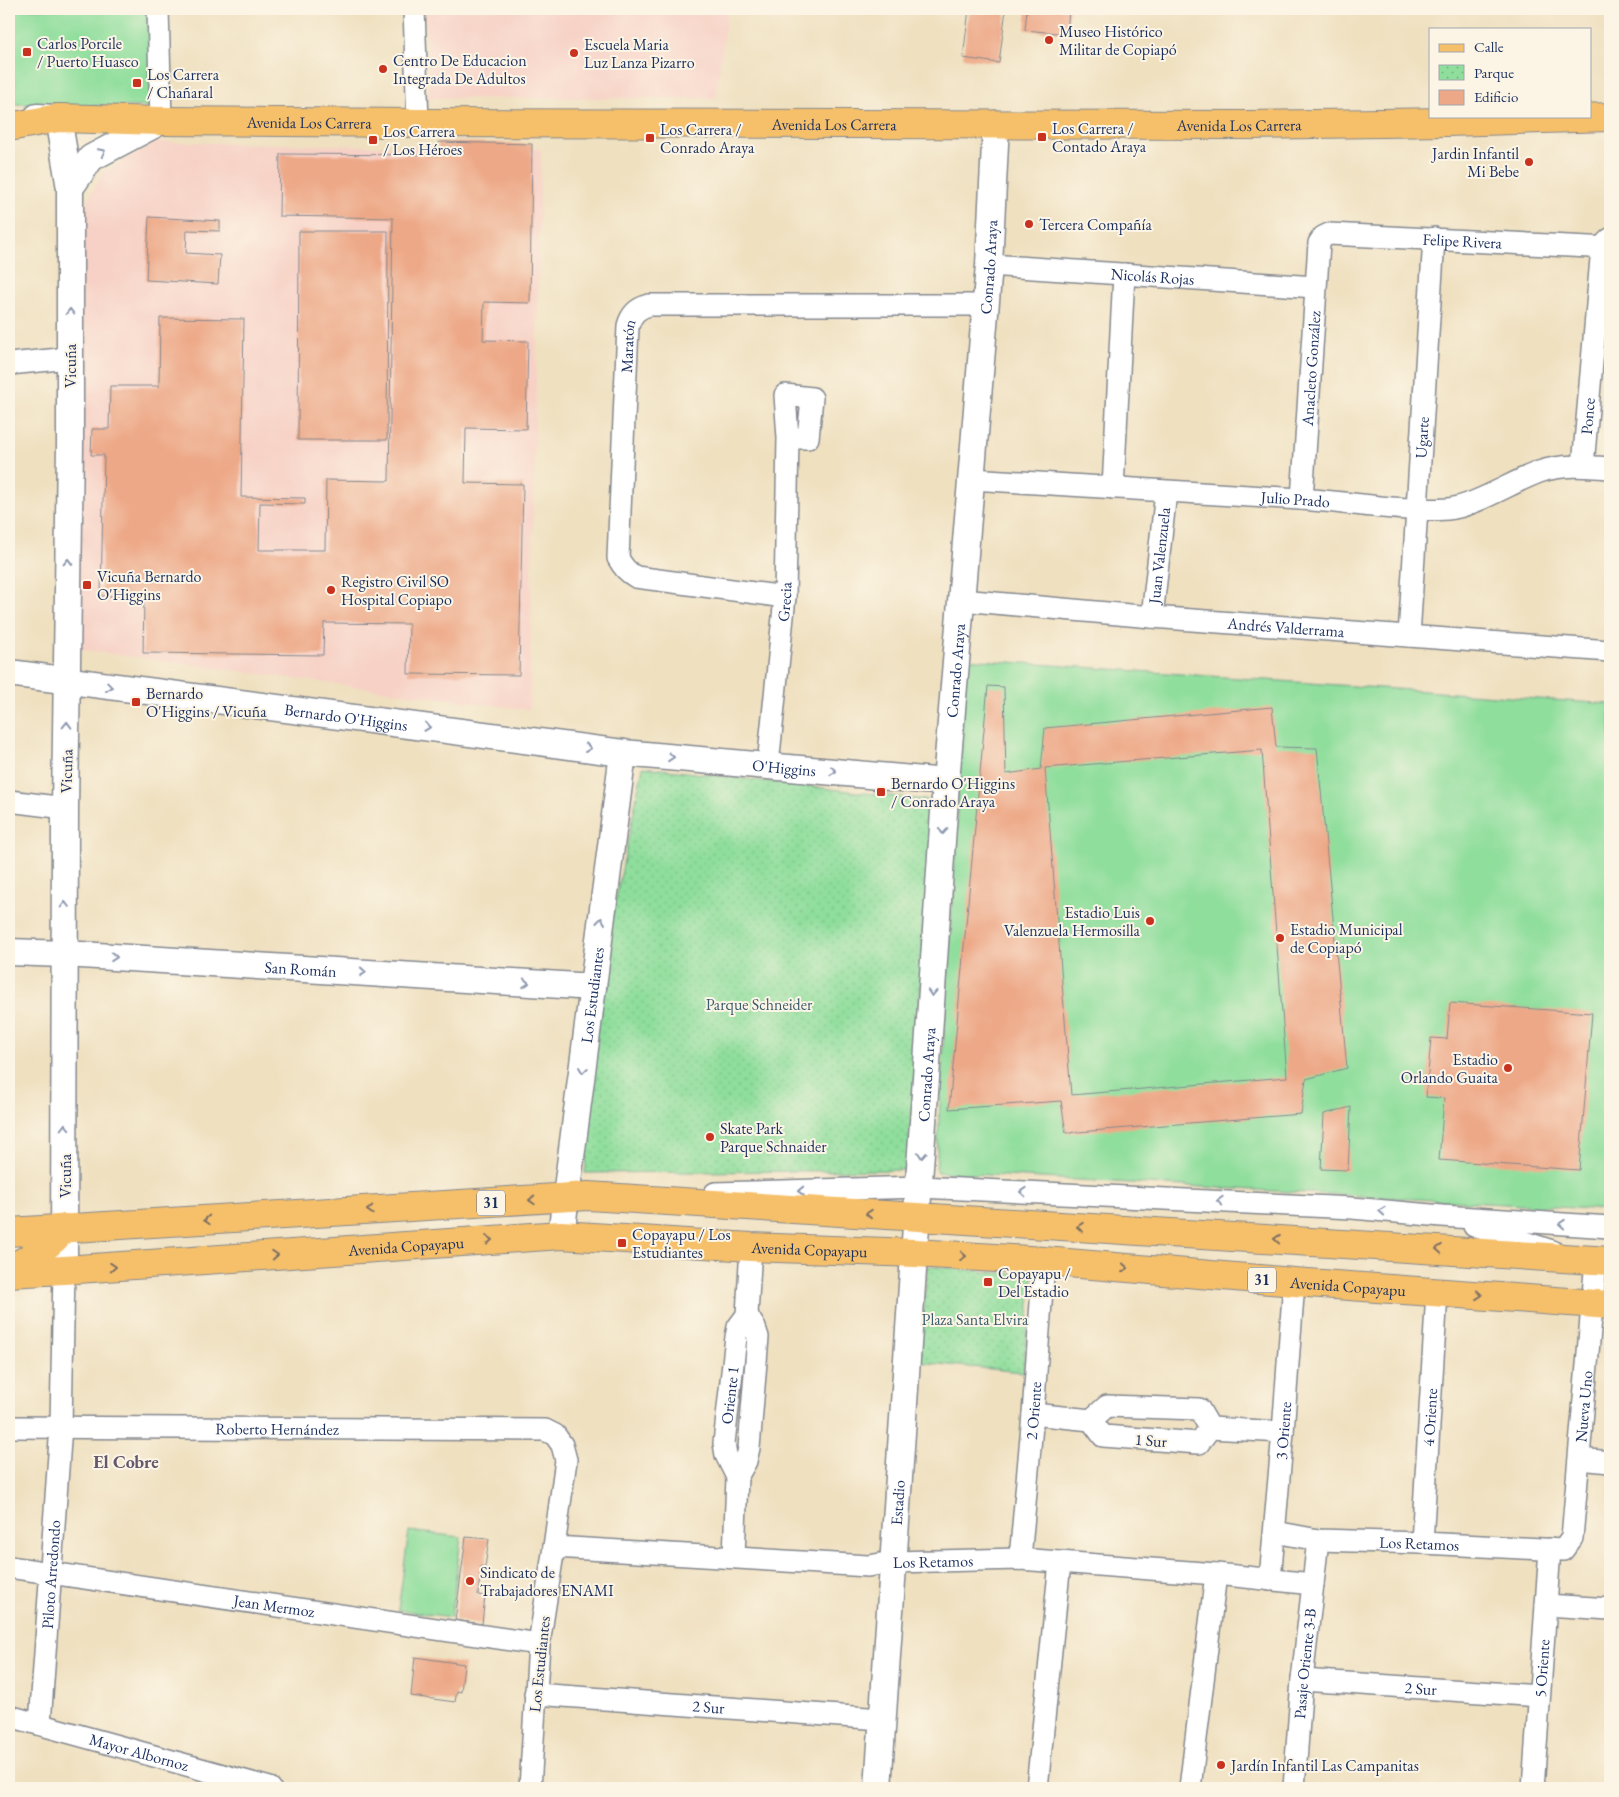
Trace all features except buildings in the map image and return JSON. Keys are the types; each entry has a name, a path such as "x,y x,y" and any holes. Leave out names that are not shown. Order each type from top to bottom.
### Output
{"main road":[{"name":"Avenida Los Carrera","path":"58,118 161,122 1278,125 1610,118"},
{"path":"9,127 58,118"},
{"path":"9,132 58,118"},
{"name":"31","path":"9,1232 577,1197 1594,1260"},
{"path":"9,1271 45,1248 65,1228"},
{"name":"Avenida Copayapu","path":"9,1271 64,1270 562,1235 751,1247 915,1253 1044,1261 1294,1282 1601,1304"}],"street":[{"path":"70,188 91,158 161,122 158,9"},
{"path":"414,9 418,123"},
{"path":"9,116 58,118"},
{"name":"Vicuña","path":"58,118 70,188 65,808 65,1228 61,1426"},
{"name":"Conrado Araya","path":"917,1217 946,782 989,265 996,124"},
{"name":"Felipe Rivera","path":"1323,237 1329,234 1607,245"},
{"name":"Anacleto González","path":"1302,499 1315,287 1319,243 1323,237"},
{"name":"Ugarte","path":"1409,636 1434,238"},
{"name":"Ponce","path":"1583,466 1607,245"},
{"name":"Nicolás Rojas","path":"989,265 1315,287"},
{"path":"1113,488 1124,274"},
{"name":"Maratón","path":"785,597 636,577 626,570 618,558 628,326 631,316 650,304 986,305"},
{"path":"9,364 70,358"},
{"name":"Grecia","path":"768,765 785,597 788,438"},
{"name":"Julio Prado","path":"971,479 1302,499 1417,510 1450,509 1540,472 1560,466 1610,468"},
{"name":"Juan Valenzuela","path":"1152,617 1166,492"},
{"name":"Andrés Valderrama","path":"961,600 1152,617 1610,651"},
{"name":"Bernardo O'Higgins","path":"9,674 623,753"},
{"name":"O'Higgins","path":"623,753 946,782"},
{"name":"Los Estudiantes","path":"562,1235 577,1197 593,987 623,753"},
{"path":"9,801 65,808"},
{"name":"San Román","path":"9,952 593,987"},
{"path":"577,1197 920,1187 1352,1208 1610,1227"},
{"path":"1442,1216 1594,1260"},
{"name":"Estadio","path":"878,1788 917,1217"},
{"name":"Oriente 1","path":"734,1557 737,1476 746,1461 749,1448 758,1337 752,1320 747,1315 751,1247"},
{"name":"Nueva Uno","path":"1556,1550 1572,1538 1580,1459 1601,1304 1594,1260"},
{"name":"2 Oriente","path":"1020,1559 1044,1261"},
{"name":"3 Oriente","path":"1270,1580 1294,1282"},
{"name":"4 Oriente","path":"1422,1543 1437,1292"},
{"name":"1 Sur","path":"1107,1406 1200,1410 1210,1428 1199,1443 1103,1436 1092,1420 1107,1406"},
{"path":"1033,1414 1092,1420"},
{"name":"Piloto Arredondo","path":"40,1724 61,1426"},
{"name":"Roberto Hernández","path":"9,1427 545,1430"},
{"path":"1210,1428 1283,1432"},
{"name":"Los Estudiantes","path":"530,1788 534,1694 539,1644 554,1547 565,1453 555,1434 545,1430"},
{"path":"1580,1459 1610,1462"},
{"name":"Los Retamos","path":"1275,1532 1318,1540 1556,1550"},
{"name":"Pasaje Oriente 3-B","path":"1294,1788 1302,1680 1318,1540"},
{"name":"Los Retamos","path":"554,1547 868,1566 893,1562 1020,1559 1216,1574 1313,1584"},
{"name":"5 Oriente","path":"1533,1788 1546,1605 1556,1550"},
{"path":"1037,1788 1060,1562"},
{"name":"Jean Mermoz","path":"9,1567 539,1644"},
{"path":"1190,1788 1216,1574"},
{"path":"1546,1605 1610,1609"},
{"name":"2 Sur","path":"1302,1680 1539,1696"},
{"name":"2 Sur","path":"534,1694 882,1719"},
{"name":"Mayor Albornoz","path":"9,1716 270,1788"}],"shaded area":[{"name":"Escuela Maria Luz Lanza Pizarro","path":"425,9 727,9 716,98 429,98"},
{"path":"157,142 541,149 529,710 75,649 83,208 104,172"}],"green space":[{"path":"14,9 151,9 154,107 9,104"},
{"name":"Estadio Municipal de Copiapó","path":"966,659 1610,704 1610,1210 936,1172"},
{"name":"Parque Schneider","path":"643,767 934,801 908,1170 585,1173 601,971"},
{"name":"Plaza Santa Elvira","path":"928,1266 1033,1276 1023,1372 918,1362"},
{"path":"409,1531 461,1537 451,1617 398,1610"}],"place":[{"name":"Museo Histórico Militar de Copiapó","path":"1049,40"},
{"name":"Carlos Porcile / Puerto Huasco","path":"27,52"},
{"name":"Escuela Maria Luz Lanza Pizarro","path":"574,53"},
{"name":"Centro De Educacion Integrada De Adultos","path":"383,69"},
{"name":"Los Carrera / Chañaral","path":"137,83"},
{"name":"Los Carrera / Contado Araya","path":"1042,137"},
{"name":"Los Carrera / Conrado Araya","path":"650,138"},
{"name":"Los Carrera / Los Héroes","path":"373,140"},
{"name":"Jardin Infantil Mi Bebe","path":"1529,162"},
{"name":"Tercera Compañía","path":"1029,224"},
{"name":"Vicuña Bernardo O'Higgins","path":"87,585"},
{"name":"Registro Civil SO Hospital Copiapo","path":"331,590"},
{"name":"Bernardo O'Higgins / Vicuña","path":"136,702"},
{"name":"Bernardo O'Higgins / Conrado Araya","path":"881,792"},
{"name":"Estadio Luis Valenzuela Hermosilla","path":"1150,921"},
{"name":"Estadio Municipal de Copiapó","path":"1280,938"},
{"name":"Estadio Orlando Guaita","path":"1508,1068"},
{"name":"Skate Park Parque Schnaider","path":"710,1137"},
{"name":"Copayapu / Los Estudiantes","path":"622,1243"},
{"name":"Copayapu / Del Estadio","path":"988,1282"},
{"name":"Sindicato de Trabajadores ENAMI","path":"470,1581"},
{"name":"Jardín Infantil Las Campanitas","path":"1221,1765"}],"district":[{"name":"El Cobre","path":"126,1462"}]}
